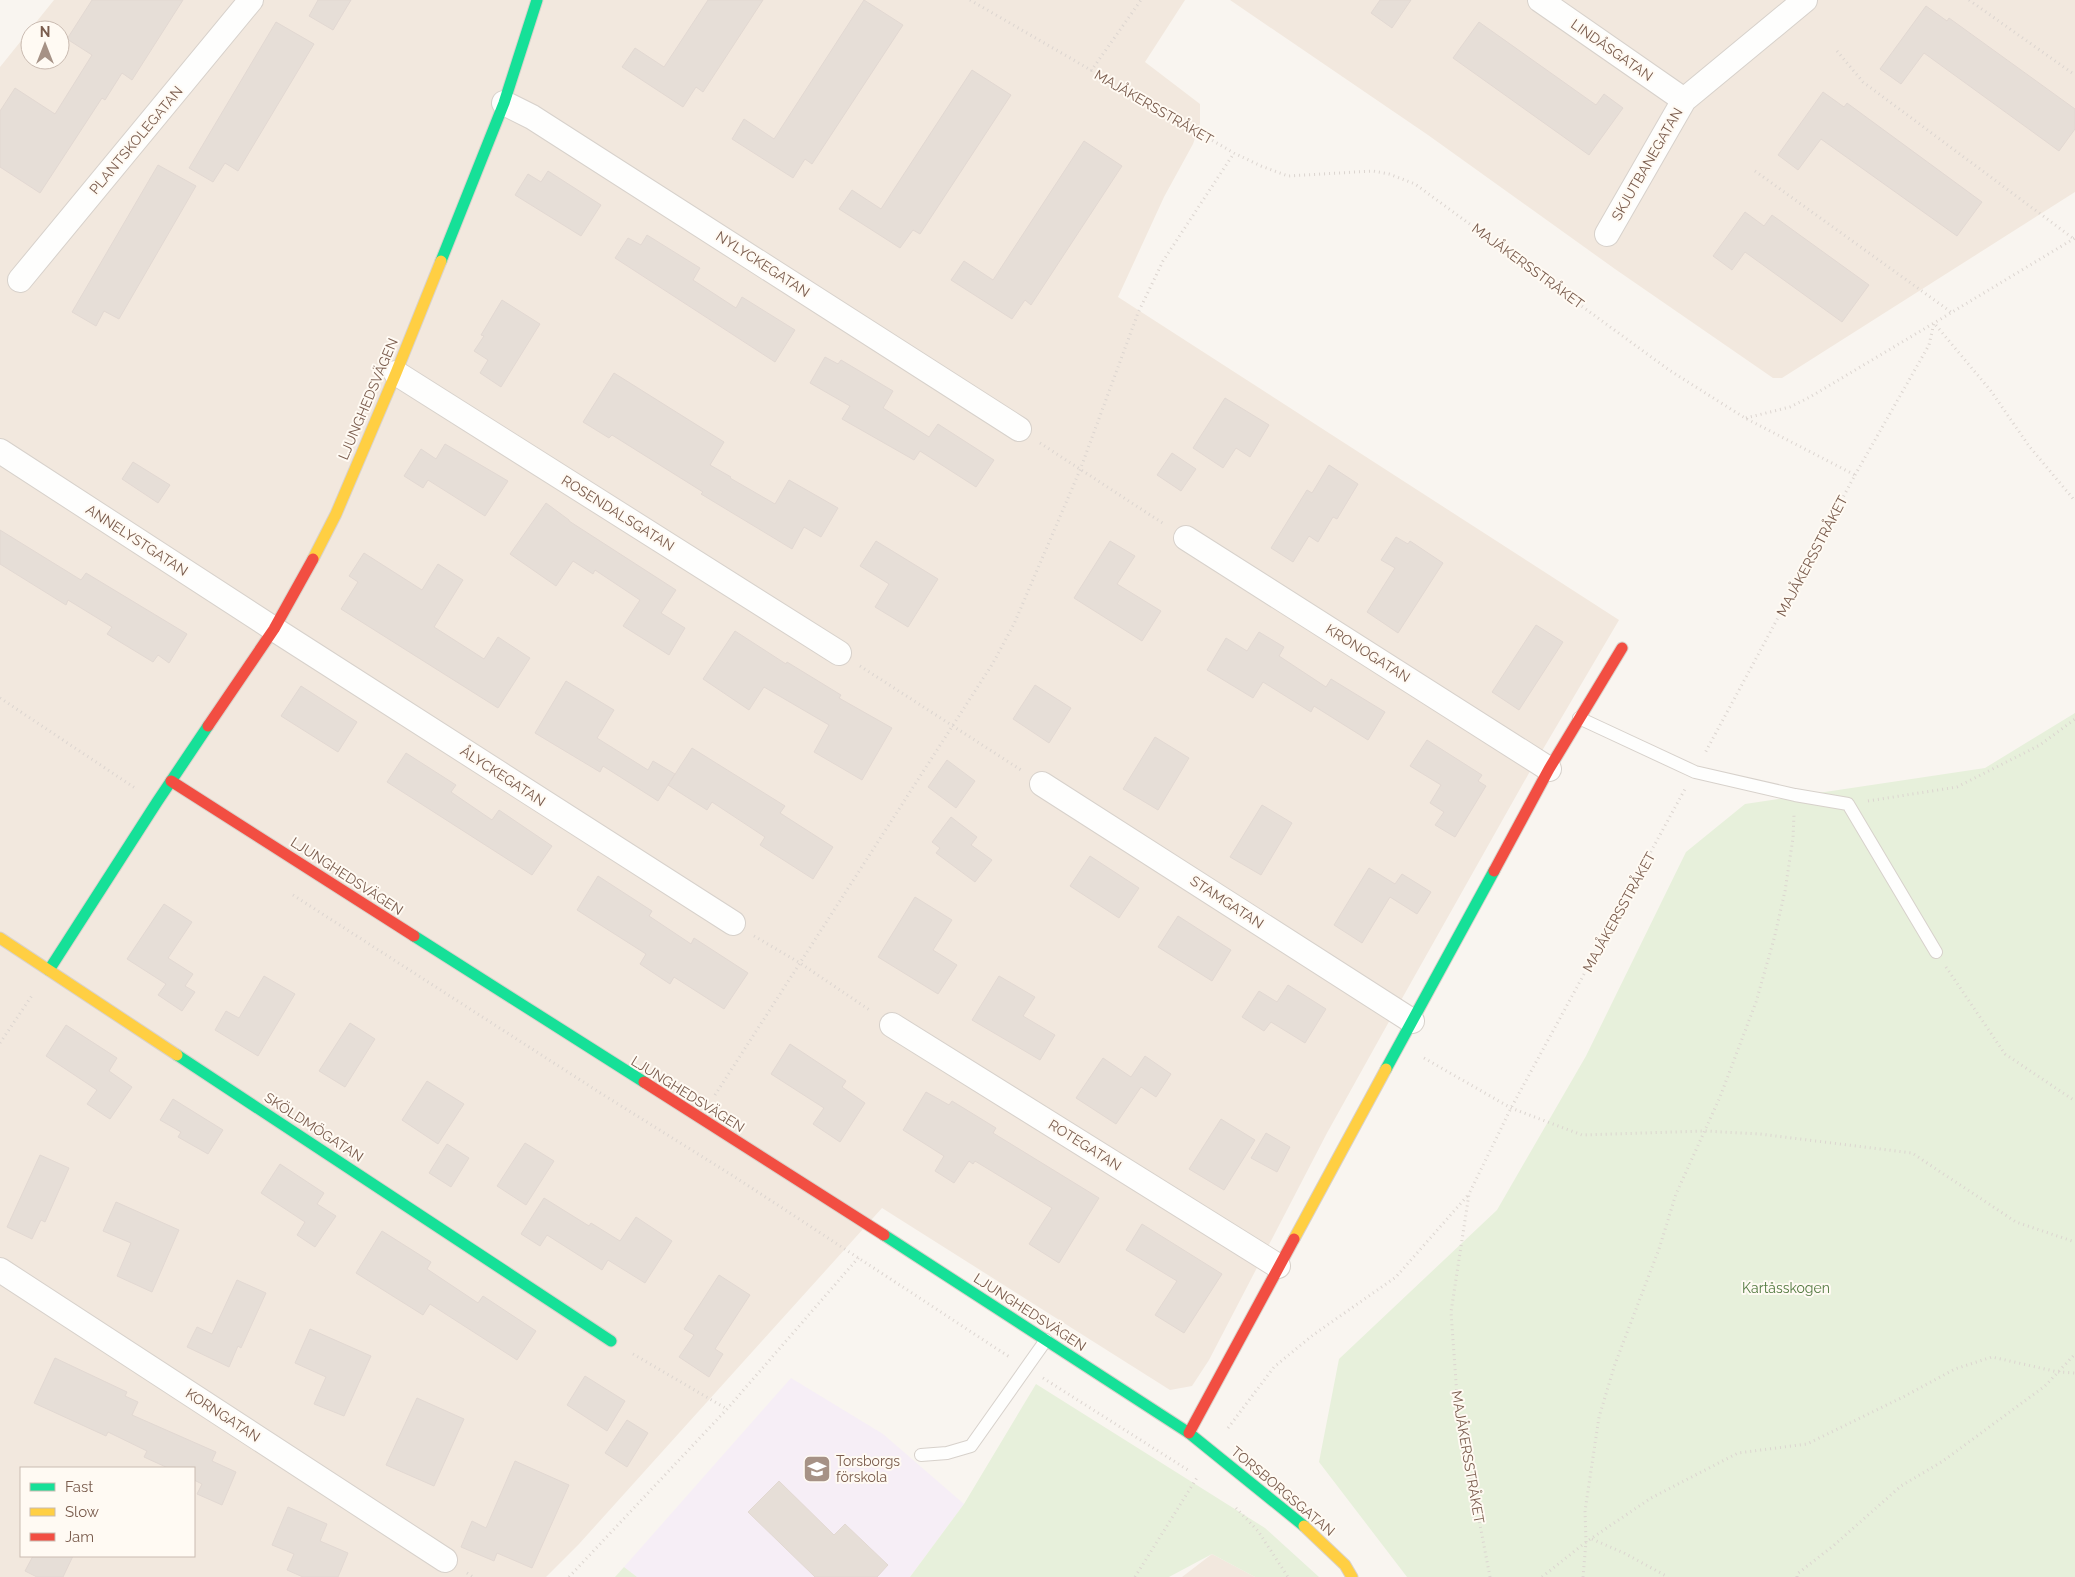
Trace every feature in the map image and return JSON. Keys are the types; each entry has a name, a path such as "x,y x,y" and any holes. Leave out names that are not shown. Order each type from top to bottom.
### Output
{"street":[{"name":"PLANTSKOLEGATAN","path":"20,280 251,0"},
{"name":"LJUNGHEDSVÄGEN","path":"49,970 157,802 274,629 303,579 336,514 396,373 504,103 537,0"},
{"name":"LINDÅSGATAN","path":"1540,0 1684,100"},
{"name":"SKJUTBANEGATAN","path":"1607,234 1684,100 1805,0"},
{"name":"NYLYCKEGATAN","path":"504,103 541,122 1019,429"},
{"name":"ROSENDALSGATAN","path":"396,373 839,653"},
{"name":"ANNELYSTGATAN","path":"0,451 274,629"},
{"name":"KRONOGATAN","path":"1186,538 1549,769"},
{"name":"ÅLYCKEGATAN","path":"274,629 733,924"},
{"path":"1189,1433 1549,769 1622,648"},
{"name":"LJUNGHEDSVÄGEN","path":"171,781 880,1233 1189,1433"},
{"name":"STAMGATAN","path":"1042,784 1412,1021"},
{"name":"SKÖLDMÖGATAN","path":"0,938 611,1341"},
{"name":"ROTEGATAN","path":"892,1025 1278,1266"},
{"name":"KORNGATAN","path":"0,1270 445,1560"},
{"name":"TORSBORGSGATAN","path":"1189,1433 1306,1527 1345,1565 1352,1577"}],"lane":[{"path":"1579,718 1695,772 1795,795 1848,804 1936,952"},
{"path":"921,1455 948,1453 971,1446 1046,1340"}],"path":[{"name":"MAJÅKERSSTRÅKET","path":"970,0 1234,153 1288,176 1373,172 1389,174 1415,184 1669,370 1745,418 1855,475 1511,1108 1469,1194 1451,1312 1458,1410 1490,1577"},
{"path":"1091,71 1141,0"},
{"path":"1969,0 2075,75"},
{"path":"1745,418 1790,407 1810,397 2074,238 1863,82 1838,51"},
{"path":"700,1119 993,663 1014,624 1080,470 1138,313 1155,279 1196,208 1234,153"},
{"path":"1755,171 1952,313"},
{"path":"1855,475 1929,345 1934,323"},
{"path":"1934,323 1991,391 2029,446 2075,501"},
{"path":"1019,429 1186,538"},
{"path":"839,653 954,725 1042,784"},
{"path":"0,698 157,802"},
{"path":"1848,804 1957,787 2040,745 2075,719"},
{"path":"1583,1577 1586,1542 1585,1511 1599,1417 1615,1364 1659,1249 1676,1194 1720,1097 1756,1002 1785,892 1792,847 1795,795"},
{"path":"291,893 1026,1368 1189,1471"},
{"path":"733,924 800,963 892,1025"},
{"path":"1936,952 1968,1002 2005,1054 2075,1101"},
{"path":"0,1043 49,970"},
{"path":"1399,1044 1511,1108 1582,1134 1705,1131 1760,1134 1912,1153 2016,1222 2075,1242"},
{"path":"1135,1577 1212,1451 1245,1403 1274,1368 1313,1335 1396,1277 1469,1194"},
{"path":"569,1577 727,1409 880,1233"},
{"path":"611,1341 727,1409"},
{"path":"1797,1577 1798,1574 1901,1486 1951,1455 2045,1386 2075,1354"},
{"path":"1542,1577 1586,1542 1651,1498 1738,1453 1807,1444 1955,1369 1992,1358 2058,1372 2075,1373"},
{"path":"1197,1476 1204,1482"},
{"path":"1231,1504 1258,1531 1288,1577"},
{"path":"1592,1538 1624,1552 1668,1577"}],"shaded area":[{"path":"54,0 1185,0 1145,62 1200,104 1200,123 1193,144 1164,197 1118,297 1619,620 1529,773 1391,1018 1327,1133 1209,1360 1192,1386 1170,1390 882,1208 579,1544 546,1577 0,1577 0,67 20,42 20,70 70,70 70,20 38,20"},
{"path":"1230,0 2075,0 2075,192 1782,378 1773,378 1615,269 1428,135"},
{"name":"Torsborgs förskola","path":"791,1378 883,1434 964,1504 910,1577 637,1577 624,1567"},
{"path":"1212,1554 1255,1577 1182,1577"}],"green space":[{"name":"Kartåsskogen","path":"2075,713 2075,1577 1407,1577 1319,1462 1339,1359 1497,1210 1586,1056 1686,852 1745,804 1985,768"},
{"path":"1036,1384 1265,1528 1319,1577 1255,1577 1212,1554 1169,1577 910,1577 964,1504"},
{"path":"624,1567 637,1577 615,1577"}],"building":[{"path":"92,0 183,0 132,80 122,73 105,100 102,98 40,193 0,167 0,111 15,88 55,114 92,55 70,41 70,34"},
{"path":"318,0 351,0 333,30 309,16"},
{"path":"708,0 763,0 703,92 696,87 683,107 622,67 635,48 664,67"},
{"path":"864,0 903,25 812,164 805,159 793,178 732,139 744,119 774,139"},
{"path":"1380,0 1411,0 1392,28 1371,13"},
{"path":"1926,6 1947,21 1949,18 2075,109 2075,129 2059,151 1924,53 1901,84 1880,69"},
{"path":"276,22 314,44 238,171 225,163 213,182 189,168"},
{"path":"1479,22 1596,105 1604,94 1623,108 1589,155 1453,58"},
{"path":"972,70 1011,95 920,234 913,230 900,248 839,209 852,190 881,209"},
{"path":"1823,92 1844,107 1847,103 1982,202 1957,236 1821,139 1798,170 1778,155"},
{"path":"1084,141 1122,166 1031,305 1025,300 1012,319 951,280 964,261 993,280"},
{"path":"158,165 196,186 119,319 104,311 96,326 72,312"},
{"path":"548,171 601,205 581,236 515,195 528,174 541,182"},
{"path":"1745,212 1764,226 1772,215 1869,285 1842,322 1745,252 1732,270 1713,256"},
{"path":"647,235 700,268 693,280 736,308 742,297 795,330 775,362 615,258 628,238 641,245"},
{"path":"502,300 540,324 501,387 480,373 488,360 474,351 484,336 481,335"},
{"path":"825,357 838,364 841,360 893,391 883,408 929,437 938,424 994,460 976,487 920,451 914,460 842,419 850,406 810,383"},
{"path":"614,373 724,442 710,465 730,478 775,504 789,480 838,508 821,537 804,527 792,549 701,494 703,492 612,435 609,438 583,422"},
{"path":"1225,398 1269,425 1250,457 1236,448 1223,468 1193,448"},
{"path":"445,444 508,481 485,516 428,480 423,488 404,476 421,449 436,459"},
{"path":"1172,453 1196,469 1181,491 1157,475"},
{"path":"133,462 170,485 158,503 122,479"},
{"path":"1329,465 1358,484 1337,519 1333,517 1318,542 1309,536 1293,562 1271,548 1307,490 1312,493"},
{"path":"546,503 569,521 676,590 661,613 685,628 669,655 623,626 640,600 595,570 593,574 573,561 556,586 510,554"},
{"path":"0,530 81,580 86,573 187,634 169,663 158,655 153,662 107,634 112,627 68,600 66,605 0,564"},
{"path":"1396,537 1408,544 1410,541 1443,563 1398,633 1367,612 1395,568 1381,560"},
{"path":"876,541 938,579 908,627 875,607 889,584 860,566"},
{"path":"1110,541 1135,556 1117,584 1161,611 1142,641 1074,598"},
{"path":"364,553 422,590 438,564 463,580 434,627 484,659 498,637 530,658 498,708 341,609 358,582 349,576"},
{"path":"1536,625 1563,642 1519,710 1492,692"},
{"path":"735,631 786,664 787,662 841,695 839,698 892,728 862,780 814,752 829,725 764,687 749,710 703,679"},
{"path":"1259,632 1284,647 1279,656 1326,687 1331,679 1385,712 1368,740 1314,706 1311,712 1263,682 1253,698 1207,670 1226,638 1247,651"},
{"path":"566,681 614,710 597,738 648,770 653,761 675,774 658,801 603,766 600,772 535,733"},
{"path":"1035,685 1071,708 1049,743 1013,719"},
{"path":"301,686 357,722 338,752 281,716"},
{"path":"1155,737 1189,758 1158,810 1123,789"},
{"path":"1427,740 1482,775 1478,781 1486,786 1455,837 1435,825 1444,812 1430,803 1441,785 1410,766"},
{"path":"692,748 785,806 780,813 833,847 813,879 760,845 765,837 712,802 707,810 668,785"},
{"path":"406,753 456,785 451,792 492,820 499,810 552,846 532,875 387,782"},
{"path":"947,760 975,781 956,808 928,787"},
{"path":"1262,805 1292,823 1261,875 1230,857"},
{"path":"951,817 977,837 971,845 992,860 975,882 936,853 940,848 932,842"},
{"path":"1090,856 1139,888 1119,918 1070,886"},
{"path":"1369,868 1395,884 1402,874 1431,892 1417,914 1390,897 1362,943 1334,925"},
{"path":"598,876 652,911 649,916 691,944 694,938 748,973 724,1009 674,977 670,984 640,964 646,954 577,910"},
{"path":"915,897 952,920 933,950 957,965 938,994 878,957"},
{"path":"164,904 192,922 168,958 193,974 185,986 195,992 182,1011 158,995 166,984 127,959"},
{"path":"1178,916 1231,950 1212,981 1158,947"},
{"path":"264,976 295,994 258,1056 215,1030 226,1011 239,1018"},
{"path":"999,976 1035,997 1023,1016 1055,1035 1040,1060 972,1020"},
{"path":"1288,985 1326,1009 1305,1043 1271,1022 1264,1031 1242,1017 1259,991 1277,1002"},
{"path":"350,1023 375,1039 345,1087 319,1071"},
{"path":"66,1025 117,1058 109,1071 132,1087 110,1119 87,1104 97,1090 46,1056"},
{"path":"790,1044 846,1081 842,1087 865,1103 840,1142 813,1124 824,1108 771,1074"},
{"path":"1145,1056 1171,1074 1156,1097 1141,1087 1116,1124 1076,1098 1103,1058 1131,1077"},
{"path":"427,1081 464,1104 438,1144 402,1120"},
{"path":"926,1092 949,1105 952,1101 996,1128 993,1133 1099,1198 1059,1263 1029,1244 1052,1208 975,1161 973,1164 969,1161 954,1183 935,1171 944,1156 903,1130"},
{"path":"173,1099 223,1130 208,1154 178,1137 181,1132 160,1120"},
{"path":"1221,1119 1255,1140 1224,1190 1189,1169"},
{"path":"1266,1133 1290,1147 1277,1172 1251,1158"},
{"path":"525,1143 554,1161 526,1205 497,1186"},
{"path":"447,1144 469,1158 451,1187 429,1173"},
{"path":"40,1155 69,1168 45,1222 41,1220 32,1239 7,1227"},
{"path":"280,1164 324,1193 317,1204 336,1216 315,1247 297,1235 305,1222 261,1193"},
{"path":"544,1198 589,1226 591,1223 620,1241 636,1217 672,1241 645,1283 608,1260 602,1270 547,1235 540,1246 521,1234"},
{"path":"116,1202 179,1230 152,1292 117,1276 131,1243 103,1231"},
{"path":"1142,1224 1222,1274 1184,1333 1155,1315 1177,1281 1126,1250"},
{"path":"382,1231 431,1262 427,1269 478,1303 483,1296 536,1331 517,1360 430,1304 423,1315 356,1273"},
{"path":"719,1275 750,1295 715,1349 723,1354 709,1377 679,1357 694,1335 684,1329"},
{"path":"237,1280 266,1293 241,1348 238,1346 229,1367 187,1347 197,1327 212,1334"},
{"path":"310,1329 371,1356 344,1416 314,1404 326,1377 295,1363"},
{"path":"55,1358 127,1392 125,1396 138,1402 132,1415 216,1452 212,1461 236,1472 222,1505 197,1494 202,1484 195,1480 195,1467 166,1467 144,1457 147,1451 108,1432 106,1436 34,1403"},
{"path":"585,1376 625,1401 607,1431 567,1405"},
{"path":"417,1398 464,1419 434,1486 386,1465"},
{"path":"627,1420 648,1433 627,1467 605,1453"},
{"path":"515,1461 569,1485 532,1568 497,1553 494,1561 461,1547 472,1521 486,1528"},
{"path":"779,1481 834,1535 845,1524 888,1565 877,1577 815,1577 748,1512"},
{"path":"288,1507 327,1524 320,1541 348,1553 338,1577 303,1577 287,1570 294,1554 272,1545"},
{"path":"32,1557 73,1557 63,1577 37,1577 25,1571"}],"traffic: fast":[{"path":"441,261 504,103 537,0"},
{"path":"49,970 208,726"},
{"path":"1386,1069 1494,871"},
{"path":"414,936 644,1082"},
{"path":"177,1055 611,1341"},
{"path":"884,1235 1189,1433 1304,1526"}],"traffic: slow":[{"path":"313,559 336,514 441,261"},
{"path":"0,938 177,1055"},
{"path":"1294,1239 1386,1069"},
{"path":"1304,1526 1345,1565 1352,1577"}],"traffic: jam":[{"path":"208,726 274,629 313,559"},
{"path":"1494,871 1549,769 1622,648"},
{"path":"171,781 414,936"},
{"path":"644,1082 884,1235"},
{"path":"1189,1433 1294,1239"}],"place":[{"name":"Torsborgs förskola","path":"817,1469"}]}
